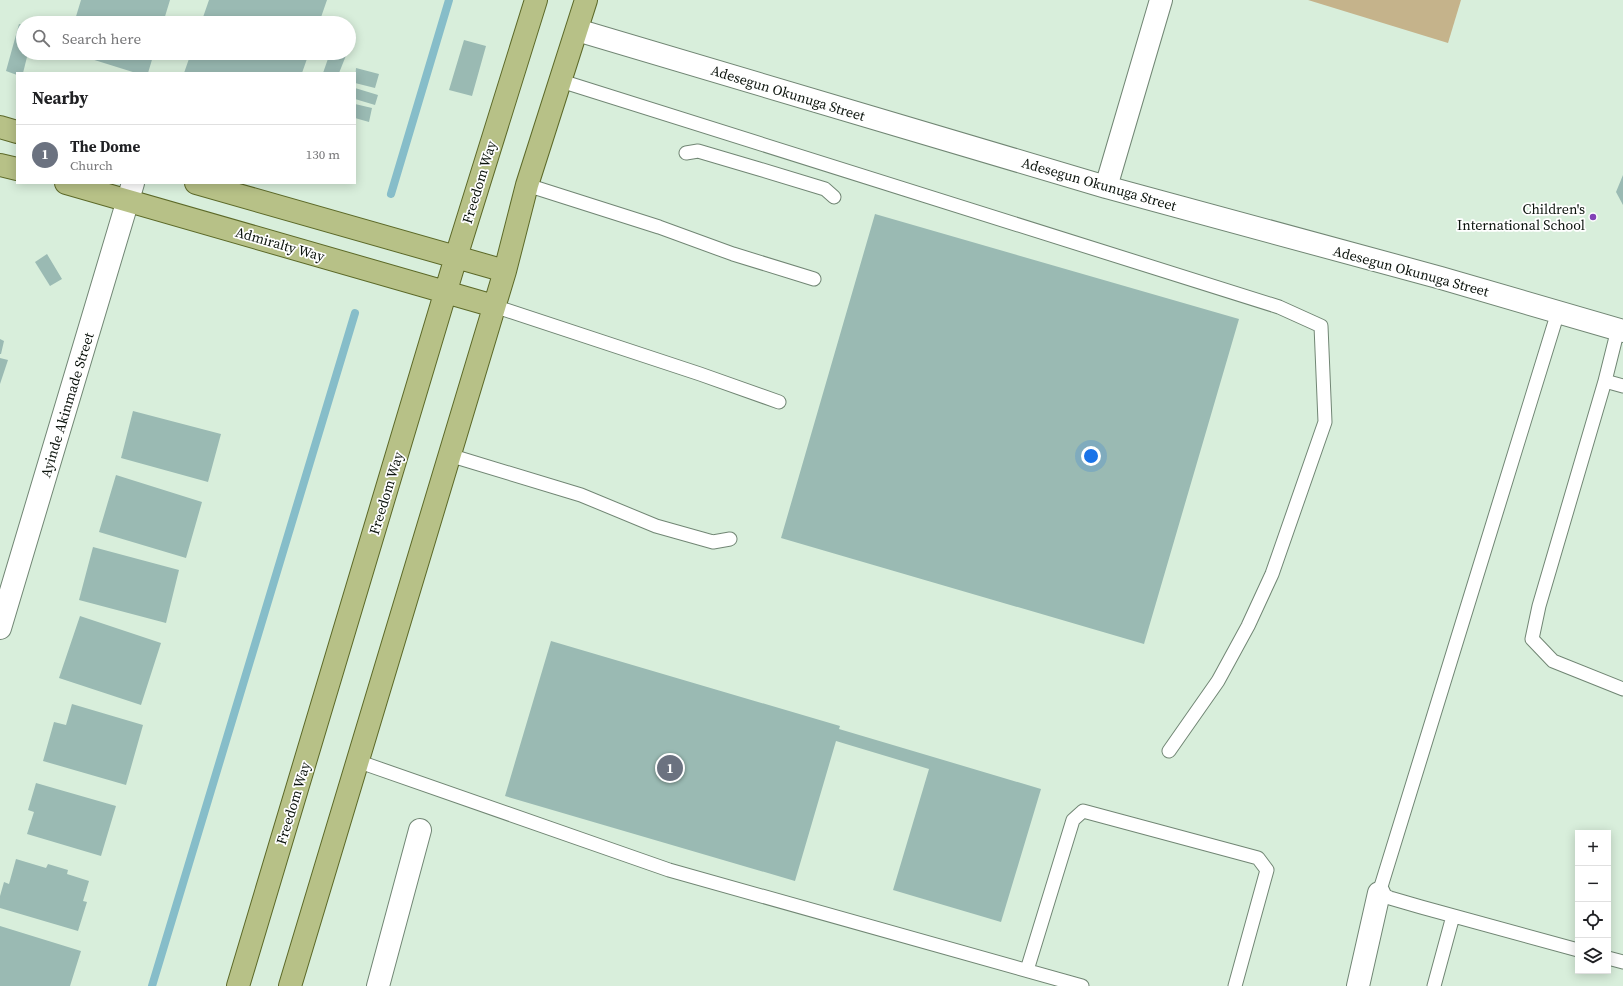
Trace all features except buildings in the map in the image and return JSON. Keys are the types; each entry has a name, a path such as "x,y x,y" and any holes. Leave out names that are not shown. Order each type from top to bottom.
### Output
{"main road":[{"name":"Freedom Way","path":"238,986 456,257 536,0"},
{"path":"290,986 505,271 527,185 586,0"},
{"path":"0,127 16,132"},
{"path":"0,164 16,169"},
{"name":"Admiralty Way","path":"73,184 131,192 494,306"},
{"path":"200,184 505,271"}],"street":[{"path":"1106,187 1161,0"},
{"name":"Adesegun Okunuga Street","path":"577,30 1106,187 1441,278 1620,330"},
{"name":"Ayinde Akinmade Street","path":"2,614 131,192"},
{"path":"378,986 420,830"},
{"path":"1358,986 1379,893"}],"lane":[{"path":"561,81 1279,307 1321,326 1325,422 1274,566 1248,626 1218,681 1169,751"},
{"path":"686,153 698,151 781,175 825,189 834,197"},
{"path":"527,185 659,227 733,254 814,279"},
{"path":"494,306 700,374 779,402"},
{"path":"1558,312 1379,893 1390,898 1575,949"},
{"path":"1620,330 1539,606 1532,639 1553,661 1623,689"},
{"path":"1605,381 1623,386"},
{"path":"449,455 580,495 656,526 712,542 730,539"},
{"path":"357,761 669,870 1082,986"},
{"path":"1027,970 1074,820 1083,811 1258,858 1267,870 1235,986"},
{"path":"1434,986 1453,916"},
{"path":"1611,959 1623,962"}],"shaded area":[{"path":"1308,0 1461,0 1448,43"}],"waterway":[{"path":"391,194 449,0"},
{"path":"152,986 355,313"}],"place":[{"name":"Children's International School","path":"1593,217"},
{"name":"The Dome","path":"670,768"}]}
